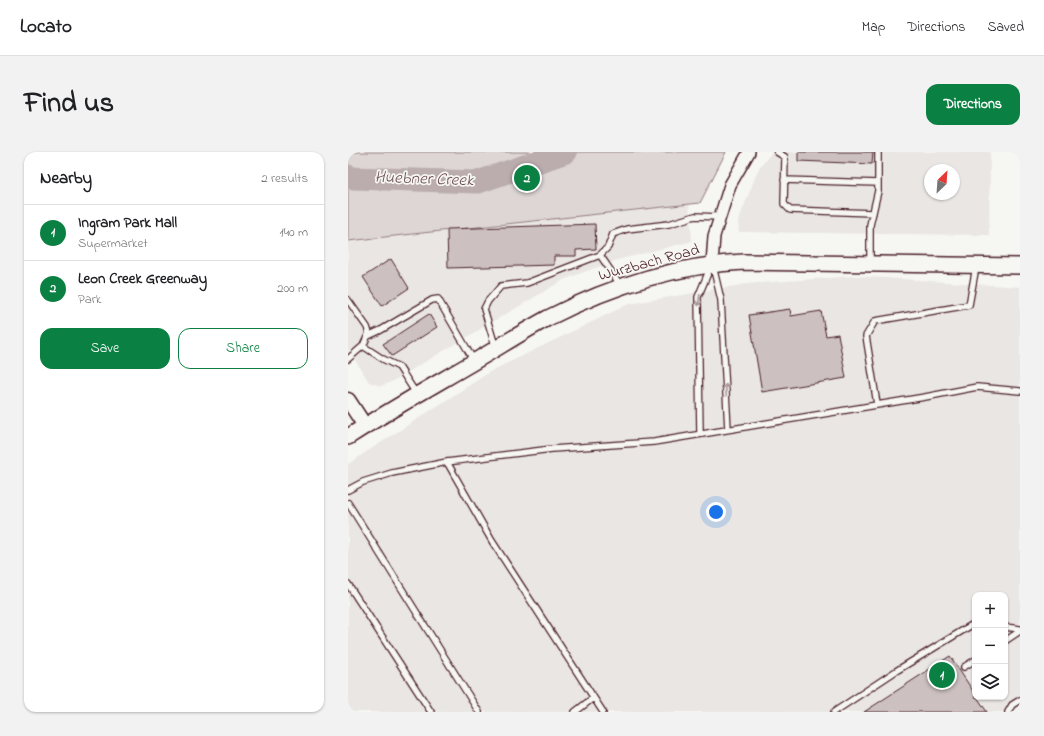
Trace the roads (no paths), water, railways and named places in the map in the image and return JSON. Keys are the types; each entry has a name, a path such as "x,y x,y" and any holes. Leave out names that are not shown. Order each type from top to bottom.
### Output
{"main road":[{"name":"Wurzbach Road","path":"348,437 548,319 593,297 621,286 672,272 712,264 744,262 1020,266"}],"street":[{"path":"712,264 714,236 730,185 749,152"},
{"path":"348,400 365,426"}],"lane":[{"path":"777,152 787,154 784,180 784,204 790,210 873,213"},
{"path":"870,263 870,225 878,191 878,152"},
{"path":"784,180 878,183"},
{"path":"494,342 484,309 488,301 501,286 527,283 600,255 608,247 613,234 627,229 669,224 695,216 720,217"},
{"path":"600,255 621,286"},
{"path":"712,264 721,300 728,429"},
{"path":"700,434 698,297 712,264"},
{"path":"877,404 866,336 875,321 969,305 977,265"},
{"path":"348,300 369,333 363,346 348,359"},
{"path":"368,336 382,330 432,300 438,300 474,362"},
{"path":"363,346 382,359 399,367 417,395"},
{"path":"348,490 363,482 392,473 447,462 552,449 654,442 977,387 1020,390"},
{"path":"447,462 492,541 603,712"},
{"path":"348,503 479,712"},
{"path":"348,584 431,712"},
{"path":"834,712 896,671 972,626"},
{"path":"1008,628 1020,630"},
{"path":"1008,639 1020,630"},
{"path":"964,667 972,662"},
{"path":"574,712 593,698"},
{"path":"1008,712 1012,704 1020,700"}],"waterway":[{"name":"Huebner Creek","path":"348,176 353,178 478,182 566,152"}],"place":[{"name":"Leon Creek Greenway","path":"527,178"},
{"name":"Ingram Park Mall","path":"942,675"}]}
